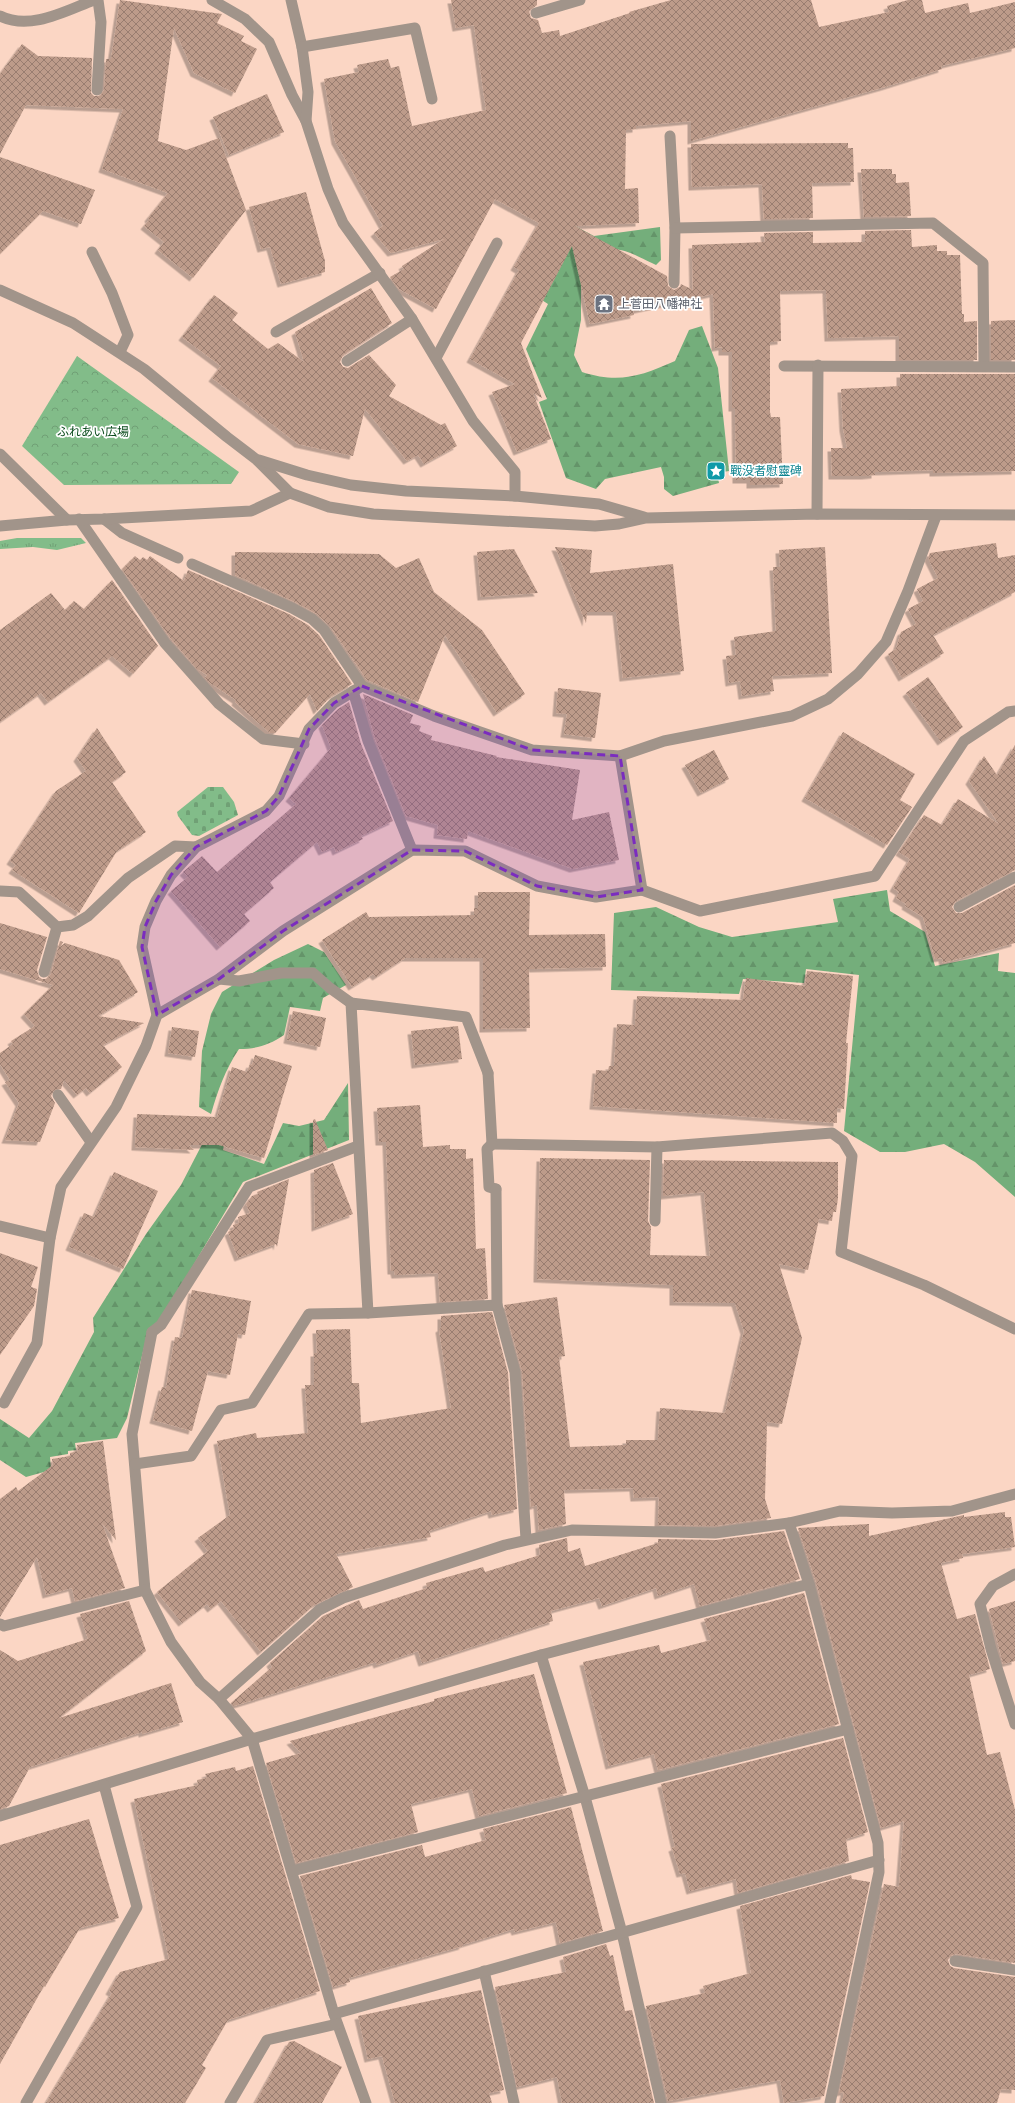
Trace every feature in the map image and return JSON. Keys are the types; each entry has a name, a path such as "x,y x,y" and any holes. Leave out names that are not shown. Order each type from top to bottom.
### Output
{"street":[{"path":"0,16 10,20 44,19 94,0"},
{"path":"97,90 101,22 98,0"},
{"path":"212,0 245,19 269,42 292,95 306,121 328,189 343,223 412,319 473,421 514,472 515,496"},
{"path":"291,0 302,48 308,92 306,121"},
{"path":"536,14 580,0"},
{"path":"302,48 415,28 432,100"},
{"path":"670,136 674,228 674,283"},
{"path":"674,228 933,223 983,263 984,366"},
{"path":"436,358 497,243"},
{"path":"92,252 112,293 128,336 120,352"},
{"path":"276,332 380,273"},
{"path":"0,290 72,323 120,352 144,369 257,460 290,493 329,507 373,514 595,526 646,518 817,514 936,516 1015,515"},
{"path":"347,361 412,319"},
{"path":"817,514 818,365"},
{"path":"784,366 1015,367"},
{"path":"0,454 67,520"},
{"path":"257,460 307,475 351,485 406,491 515,496 599,504 646,518"},
{"path":"0,526 78,519 104,520 251,510 290,493"},
{"path":"357,689 532,750 620,756 664,741 792,716 828,699 858,674 886,642 908,591 936,516"},
{"path":"78,519 165,643 219,704 263,740 304,744"},
{"path":"104,520 122,533 178,558"},
{"path":"192,564 292,608 312,619 324,630 357,689 368,741 412,850"},
{"path":"4,1403 37,1344 50,1238 61,1186 116,1107 146,1046 157,1015 142,948 145,927 156,901 171,875 196,847 266,811 279,796 304,744 309,729 334,703 357,689"},
{"path":"157,1015 219,979 283,931 412,850 465,851 536,886 596,898 642,890 700,911 875,876 964,741 1008,712 1015,711"},
{"path":"620,756 642,890"},
{"path":"0,891 18,892 57,927 73,925 88,916 128,878 174,846 196,847"},
{"path":"959,907 1015,877"},
{"path":"44,972 57,927"},
{"path":"219,979 239,981 281,973 313,973 330,988 352,1003 466,1017 488,1073 492,1144"},
{"path":"352,1003 358,1146 368,1312"},
{"path":"58,1095 91,1142"},
{"path":"526,1539 515,1372 497,1305 496,1189 489,1188 487,1149 492,1144 657,1147 832,1133 843,1141 852,1156 841,1252 924,1285 1015,1329"},
{"path":"358,1146 249,1187 161,1325 152,1332 132,1434 145,1590 171,1642 200,1682 219,1699 252,1739 336,2019 366,2103"},
{"path":"655,1221 657,1147"},
{"path":"0,1226 50,1238"},
{"path":"134,1464 191,1456 221,1410 252,1403 309,1314 497,1305"},
{"path":"219,1699 319,1610 350,1596 505,1544 572,1530 715,1533 789,1523 840,1511 892,1513 952,1511 1015,1494"},
{"path":"789,1523 809,1584 878,1844 880,1872 830,2103"},
{"path":"1015,1574 993,1586 980,1604 991,1649 1015,1724"},
{"path":"0,1816 252,1739 540,1655 809,1584"},
{"path":"0,1624 4,1626 145,1590"},
{"path":"540,1655 585,1797 622,1933 661,2103"},
{"path":"292,1871 848,1730"},
{"path":"26,2103 136,1907 104,1784"},
{"path":"230,2103 267,2040 484,1972 879,1860"},
{"path":"955,1960 1015,1970"},
{"path":"484,1972 514,2103"}],"highlighted area":[{"path":"362,686 532,750 620,756 642,890 596,897 537,886 465,851 412,850 283,931 219,979 157,1015 142,947 145,927 156,901 171,875 196,847 266,811 279,796 309,729 334,703"}],"green space":[{"path":"571,224 594,236 660,227 661,260 656,265 628,252 613,249 583,259 581,320 574,355 582,372 595,376 619,378 630,377 651,371 675,361 689,330 702,326 718,368 729,471 717,473 719,483 673,496 664,489 664,477 661,467 605,479 596,489 566,478 539,402 547,399 526,349 548,304 537,297"},
{"name":"ふれあい広場","path":"77,356 239,472 231,484 64,485 22,446"},
{"path":"17,538 81,538 86,543 57,550 33,547 0,549 0,541"},
{"path":"208,787 223,787 234,802 238,815 199,836 192,835 178,816 177,812"},
{"path":"887,890 890,911 925,932 935,966 999,953 998,971 1015,973 1015,1197 975,1162 944,1144 905,1152 880,1152 844,1131 859,975 806,969 804,983 743,979 739,994 611,990 614,913 656,907 699,927 732,937 838,922 833,899"},
{"path":"308,944 324,952 346,985 323,998 320,1011 290,1007 284,1035 268,1044 252,1048 239,1049 222,1080 211,1114 199,1107 202,1051 211,1014 222,992 274,960"},
{"path":"348,1083 349,1140 243,1182 160,1321 148,1331 127,1418 117,1438 75,1443 76,1450 68,1451 68,1454 50,1457 51,1470 26,1477 0,1460 0,1419 29,1438 52,1411 94,1332 93,1318 146,1234 181,1185 210,1129 226,1136 223,1150 264,1164 283,1123 299,1126 324,1120"}],"building":[{"path":"120,0 222,14 217,23 244,36 241,41 257,49 235,93 194,73 174,28 158,141 186,150 219,138 246,210 193,278 158,250 164,242 144,226 149,220 148,218 168,193 102,169 123,109 26,105 0,154 0,74 22,44 38,56 92,58 91,93 94,96 100,96 104,90 106,59 111,59"},
{"path":"451,0 537,0 537,5 529,11 531,18 538,20 542,33 559,30 560,36 630,13 629,12 671,0 811,0 819,27 889,12 887,6 908,0 922,0 925,13 968,3 970,13 1015,2 1015,48 941,66 942,69 885,87 691,141 691,121 636,126 636,129 626,130 625,189 638,188 639,223 575,226 667,276 668,286 674,290 680,287 681,284 693,290 692,245 765,242 764,233 813,232 813,243 865,242 865,231 911,230 912,247 937,245 937,251 947,251 947,255 960,255 962,314 964,314 964,322 977,321 977,360 899,360 899,336 828,338 826,290 780,291 781,341 770,342 770,412 771,417 780,417 783,484 750,485 750,480 736,480 735,408 732,408 732,352 722,352 722,347 715,348 713,294 633,311 634,315 590,324 572,246 521,343 542,398 533,393 551,439 517,452 492,392 515,384 470,359 519,270 514,267 539,223 495,199 436,309 399,289 390,277 404,269 402,266 444,239 391,253 374,233 383,226 335,141 324,79 359,72 357,65 388,59 391,68 399,66 412,126 486,110 474,25 456,28"},
{"path":"267,94 284,132 229,155 213,117"},
{"path":"848,143 848,148 853,148 854,182 812,183 813,218 764,219 762,184 692,187 691,144"},
{"path":"0,157 95,190 81,224 43,211 0,254"},
{"path":"861,169 892,169 892,174 896,174 896,183 909,182 911,216 864,217"},
{"path":"306,192 325,261 325,272 281,284 270,247 261,249 249,207"},
{"path":"371,288 392,323 343,355 340,362 343,367 348,368 369,355 396,385 389,396 441,425 445,423 457,446 424,464 418,455 407,461 365,409 353,456 298,444 212,378 221,366 182,337 214,295 238,313 232,320 268,349 278,343 304,362 295,332"},
{"path":"1015,320 1015,360 991,360 991,321"},
{"path":"900,374 1015,374 1015,471 933,473 933,470 875,472 875,475 865,476 832,476 831,448 847,448 843,428 841,389 900,386"},
{"path":"996,543 998,558 1015,555 1015,592 933,635 944,653 902,678 888,654 896,649 901,632 916,624 908,609 923,601 917,589 938,578 928,558 930,553"},
{"path":"555,547 592,550 590,573 673,564 684,671 623,678 616,612 587,612 586,623"},
{"path":"825,547 832,673 772,676 774,691 742,696 740,681 729,683 726,656 736,655 734,637 776,631 773,567 780,567 779,550"},
{"path":"514,549 538,593 481,597 477,552"},
{"path":"235,552 379,554 396,568 419,558 434,592 482,630 525,694 497,713 445,635 418,702 367,680 330,626 317,614 295,602 235,575"},
{"path":"135,556 140,560 143,557 147,560 150,556 184,581 188,570 289,614 308,625 319,635 352,684 330,697 317,711 310,694 275,733 270,733 235,702 236,700 210,683 205,678 207,675 197,669 171,639 122,569"},
{"path":"112,580 158,646 133,674 112,656 48,702 41,693 0,722 0,630 51,593 65,610 74,601 84,609"},
{"path":"928,677 963,727 941,742 906,693"},
{"path":"558,688 601,693 595,738 564,734 567,714 556,713"},
{"path":"363,694 413,715 410,723 421,726 419,731 432,736 431,740 497,756 496,757 580,770 572,820 609,812 619,860 573,869 468,831 467,839 437,835 438,825 406,816 375,739"},
{"path":"349,702 361,744 393,821 361,836 363,839 336,852 334,847 322,852 317,842 270,882 274,888 244,914 250,921 220,947 171,891 188,877 183,872 202,856 217,872 296,804 289,798 331,748 322,725 338,709"},
{"path":"97,728 126,772 112,782 146,832 117,851 79,913 12,870 16,865 10,861 56,791 86,771 77,758"},
{"path":"843,732 915,774 900,800 912,807 887,845 805,798"},
{"path":"1015,745 1015,870 956,901 952,907 956,913 962,913 1015,885 1015,943 943,963 942,958 935,959 923,917 905,906 906,904 896,898 899,892 893,888 910,859 899,852 924,815 942,825 958,799 999,824 969,781 984,756 997,775"},
{"path":"714,750 729,779 701,793 685,765"},
{"path":"478,892 530,892 529,935 605,934 606,967 529,969 530,1028 483,1029 483,958 405,958 376,977 373,974 352,987 322,940 366,912 369,917 474,915 474,908 478,908"},
{"path":"0,923 47,937 37,970 39,977 42,979 46,979 51,974 60,941 63,942 61,946 65,943 119,960 138,992 98,1016 144,1023 103,1045 122,1067 90,1093 86,1088 77,1095 64,1080 61,1089 54,1090 51,1096 55,1103 40,1142 5,1140 19,1103 5,1082 10,1080 0,1064 0,1053 13,1044 11,1041 35,1026 24,1014 53,985 0,969"},
{"path":"807,971 853,976 846,1043 848,1043 844,1109 837,1108 837,1123 593,1106 596,1070 608,1071 609,1066 614,1066 617,1024 635,1025 637,996 743,1000 746,978 805,986"},
{"path":"293,1011 326,1018 320,1047 287,1040"},
{"path":"458,1026 462,1059 415,1065 411,1031"},
{"path":"172,1027 199,1031 195,1057 168,1053"},
{"path":"255,1055 292,1066 264,1158 219,1145 189,1145 194,1150 135,1147 137,1114 217,1117 232,1067 247,1072 250,1064 252,1065"},
{"path":"420,1105 423,1147 450,1145 450,1149 466,1149 466,1159 473,1158 476,1249 485,1248 488,1299 440,1302 438,1273 395,1275 394,1271 391,1271 386,1142 379,1142 377,1108"},
{"path":"315,1119 328,1150 313,1155 313,1120"},
{"path":"540,1158 650,1160 648,1221 651,1227 650,1255 710,1256 704,1192 663,1196 664,1160 838,1162 838,1198 836,1212 833,1212 832,1221 819,1219 808,1270 779,1264 802,1338 782,1424 767,1422 765,1499 771,1518 715,1526 658,1525 659,1497 634,1498 633,1488 564,1490 566,1524 539,1530 537,1505 531,1507 522,1371 504,1305 557,1297 565,1356 559,1357 570,1447 626,1445 626,1440 658,1440 660,1408 725,1413 744,1331 735,1303 673,1302 673,1285 537,1279"},
{"path":"333,1163 353,1214 315,1228 314,1170"},
{"path":"114,1172 158,1191 123,1269 69,1247 84,1213 94,1217"},
{"path":"289,1179 277,1247 276,1244 238,1258 228,1232 234,1229 233,1225 239,1223 238,1217 250,1213 246,1204 252,1196 258,1194 257,1192"},
{"path":"0,1253 38,1267 31,1287 37,1289 34,1306 0,1355"},
{"path":"192,1290 251,1301 245,1335 238,1334 230,1375 208,1371 192,1431 153,1420 162,1387 166,1388 175,1337 182,1338"},
{"path":"492,1312 508,1373 517,1509 492,1515 491,1511 429,1531 431,1537 336,1554 353,1587 314,1605 261,1652 221,1601 211,1609 207,1604 182,1623 157,1592 208,1551 198,1538 230,1515 217,1441 256,1433 257,1438 308,1433 305,1385 314,1385 314,1353 317,1353 316,1330 350,1329 352,1383 359,1383 361,1423 451,1408 439,1329 441,1328 441,1316"},
{"path":"103,1441 116,1540 102,1523 125,1588 75,1601 72,1588 46,1595 37,1557 0,1617 0,1499 16,1487 18,1491 53,1465 52,1459 70,1456 70,1453 78,1451 77,1445"},
{"path":"1005,1512 1005,1517 1011,1517 1015,1547 962,1554 963,1558 941,1563 957,1619 975,1614 990,1669 969,1675 987,1755 1000,1752 1015,1810 1015,1963 956,1954 950,1956 948,1960 950,1966 954,1968 1015,1977 1015,2090 1001,2089 997,2103 842,2103 844,2092 839,2093 884,1884 899,1887 904,1821 881,1828 816,1582 798,1528 869,1524 869,1536 964,1515 964,1517"},
{"path":"784,1531 800,1579 700,1606 694,1584 658,1596 656,1588 602,1606 599,1598 551,1611 553,1621 422,1663 418,1651 377,1665 376,1662 234,1706 231,1703 272,1667 270,1663 323,1616 359,1600 363,1609 427,1588 426,1583 483,1567 485,1572 540,1555 539,1545 567,1538 568,1552 580,1548 585,1566 658,1543 658,1539 716,1540"},
{"path":"804,1593 839,1724 658,1770 654,1754 609,1766 583,1662 659,1645 661,1653 711,1640 704,1619"},
{"path":"129,1601 146,1651 59,1718 171,1683 183,1722 142,1734 142,1732 30,1767 9,1806 0,1809 0,1650 18,1661 88,1639 80,1614"},
{"path":"1015,1601 1015,1661 1003,1664 989,1609"},
{"path":"534,1674 567,1793 479,1816 472,1789 411,1804 418,1832 296,1863 266,1763 301,1753 290,1741 434,1701 434,1699"},
{"path":"843,1738 868,1832 846,1839 849,1861 738,1893 736,1879 690,1891 685,1873 680,1874 672,1848 675,1847 661,1784"},
{"path":"253,1766 320,1991 228,2020 202,2065 206,2068 185,2103 46,2103 112,1993 109,1991 120,1972 169,1959 134,1799 198,1785 197,1780 207,1778 205,1774 235,1767 236,1771"},
{"path":"571,1807 603,1931 560,1943 556,1922 515,1932 514,1929 462,1945 463,1946 349,1978 350,1982 333,1987 300,1876 422,1845 425,1857 486,1840 483,1829"},
{"path":"89,1819 119,1918 80,1928 45,1987 44,1986 0,2064 0,1845"},
{"path":"851,1875 852,1879 870,1882 824,2096 784,2103 780,2080 668,2101 646,2006 705,1993 703,1986 751,1973 740,1906"},
{"path":"606,1944 610,1956 613,1955 625,2011 632,2010 654,2103 562,2103 557,2077 517,2087 495,1987 566,1972 563,1957"},
{"path":"481,1990 504,2090 489,2093 492,2103 395,2103 382,2056 368,2059 358,2016"},
{"path":"294,2041 342,2067 322,2103 255,2103 289,2042"}],"place":[{"name":"上菅田八幡神社","path":"604,304"},
{"name":"戰没者慰靈碑","path":"716,471"}]}
